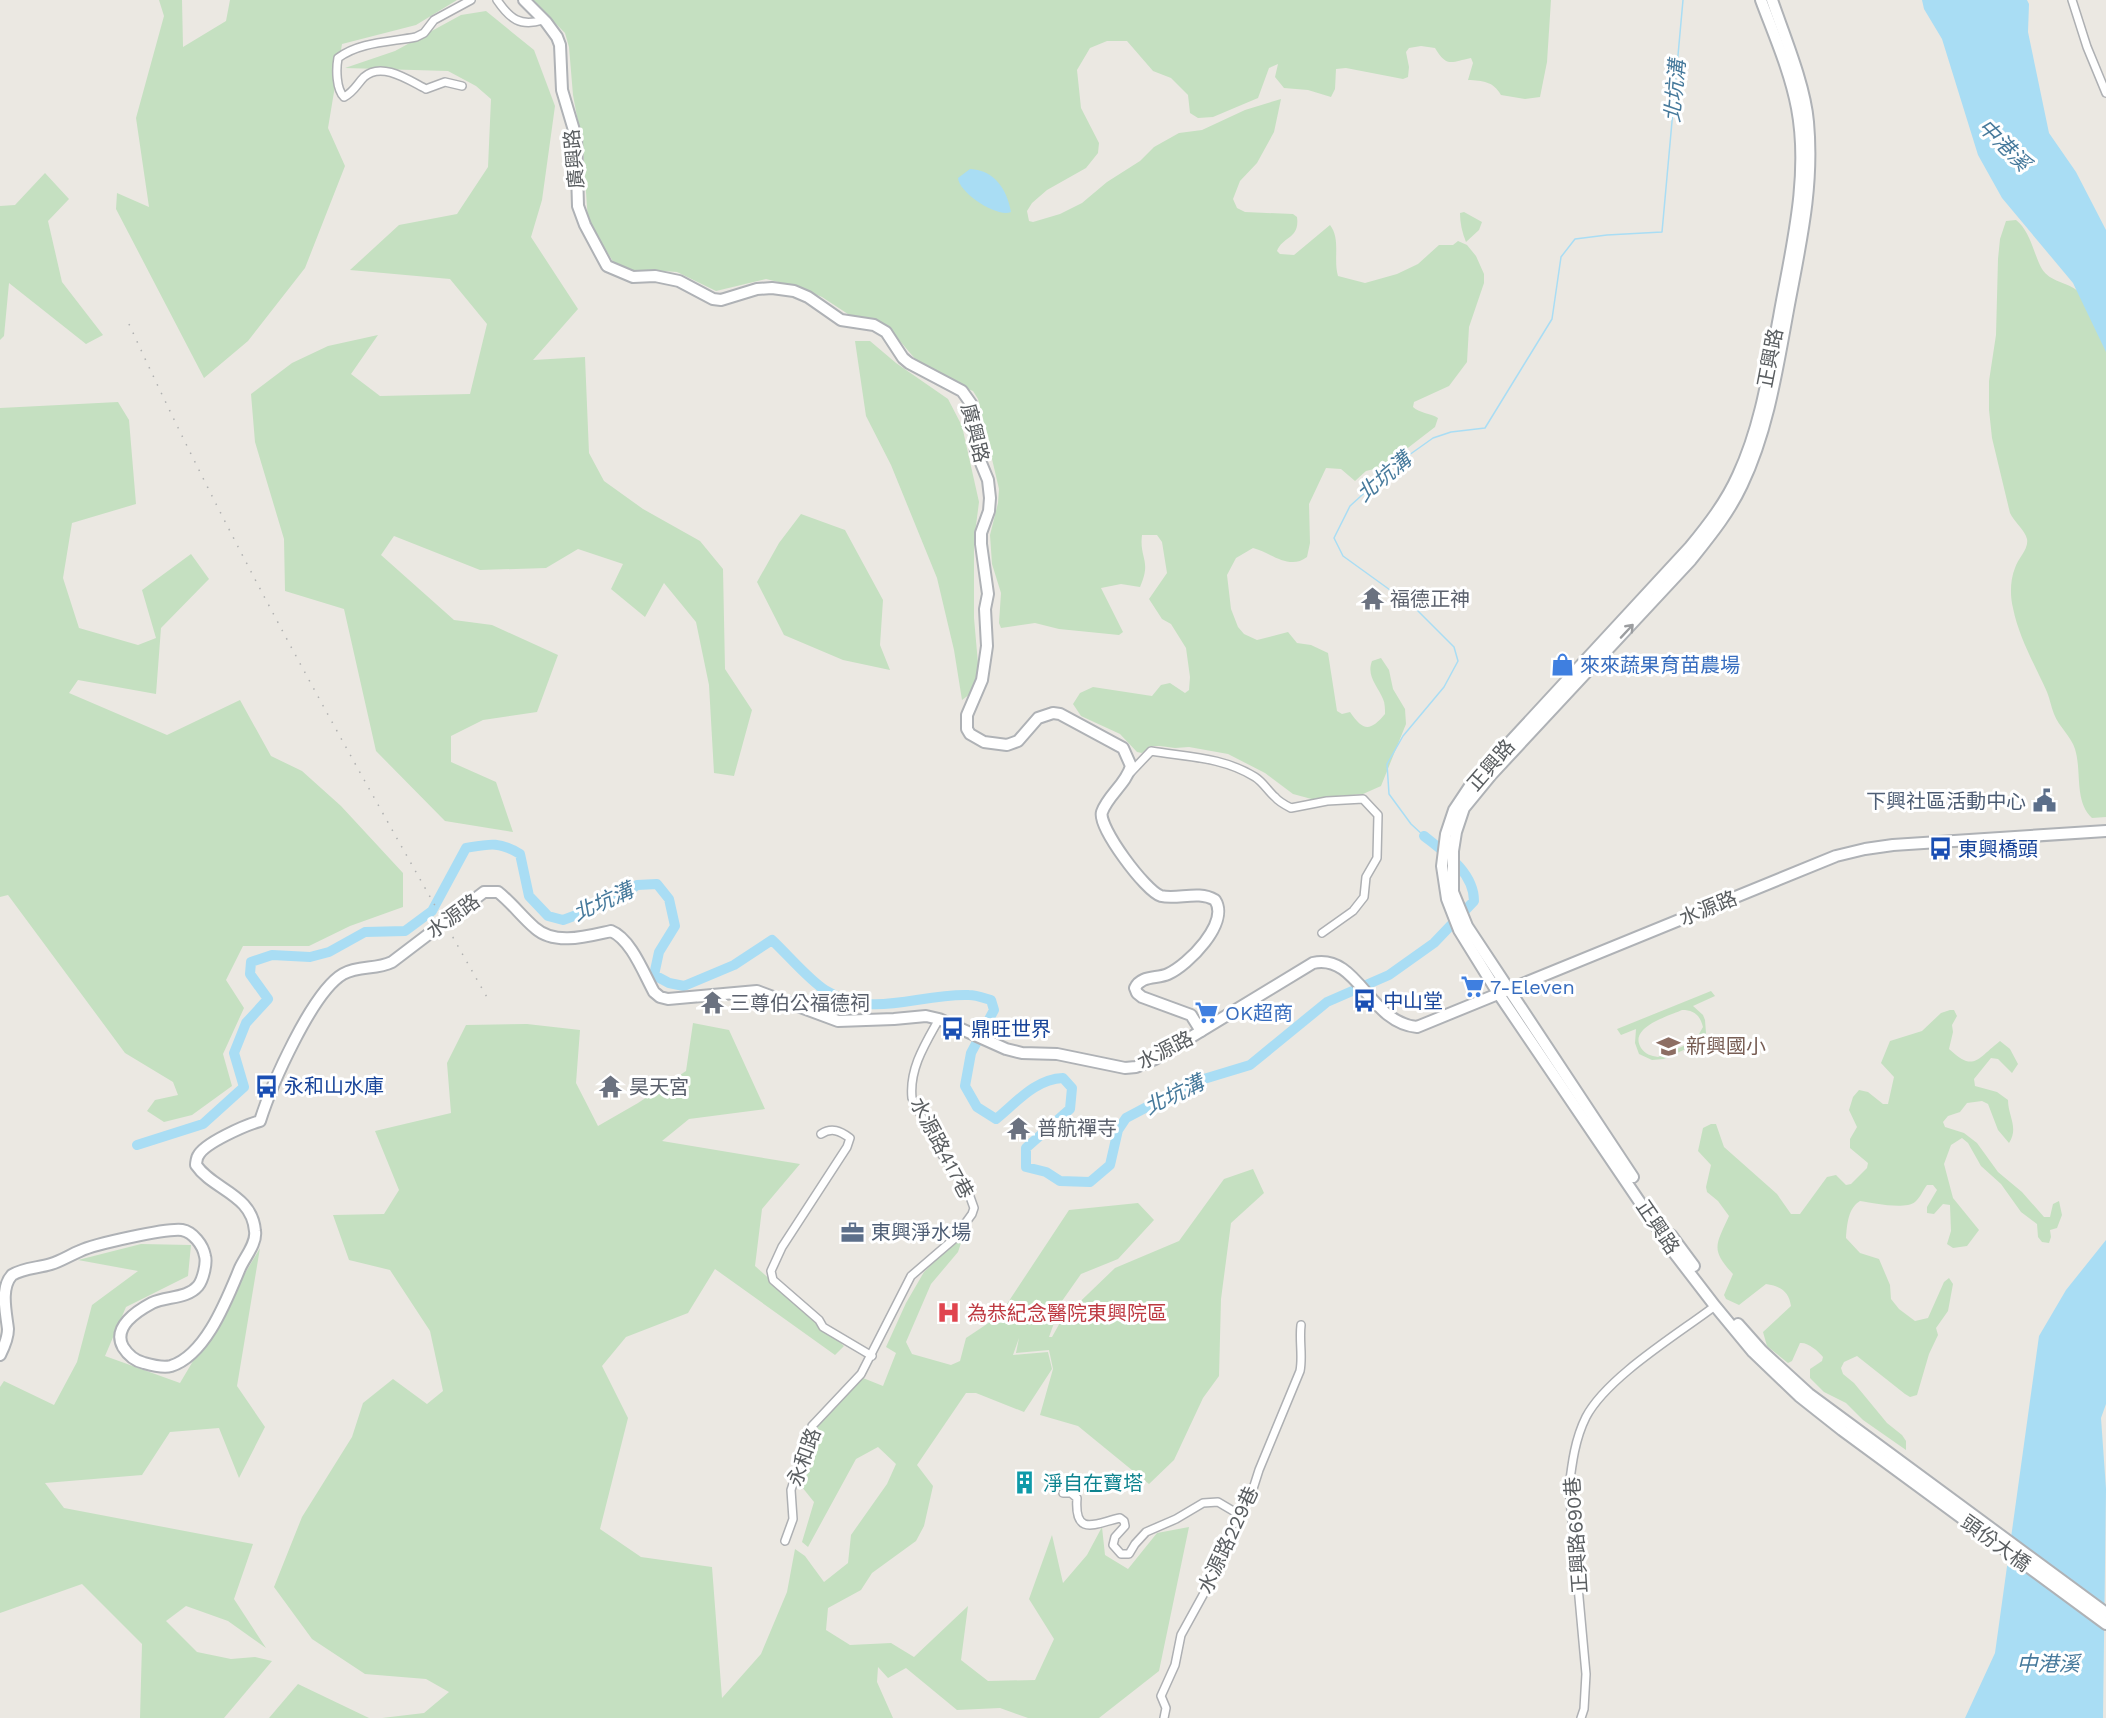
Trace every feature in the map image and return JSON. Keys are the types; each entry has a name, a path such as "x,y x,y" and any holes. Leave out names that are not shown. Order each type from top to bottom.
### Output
{"street":[{"path":"462,86 445,82 426,90 392,72 373,73 365,76 352,92 344,97 340,93 337,65 338,58 358,47 416,37 424,33 434,20 471,0"},
{"path":"497,0 513,18 523,23 531,24 543,20"},
{"name":"廣興路","path":"524,0 557,37 562,54 562,90 576,137 578,206 585,225 607,266 633,277 655,276 679,281 713,299 721,300 757,289 772,288 794,291 808,297 841,320 874,325 886,332 903,358 909,363 962,391 968,398 972,405 976,451 988,480 990,498 989,511 981,533 988,594 985,609 987,646 982,680 967,715 967,729 970,734 984,742 1006,745 1018,741 1038,718 1053,713 1060,714 1123,748 1131,766 1129,774"},
{"name":"正興路","path":"1761,0 1789,78 1797,109 1800,188 1792,247 1755,433 1738,476 1716,513 1690,547 1472,783 1454,810 1446,834 1443,866 1447,899 1462,926 1676,1254 1715,1306 1753,1352 1799,1396 1888,1458"},
{"name":"正興路","path":"1456,912 1453,892 1453,856 1456,832 1464,808 1537,725 1691,560 1721,522 1742,486 1762,438 1806,219 1810,175 1808,119 1796,72 1772,0"},
{"path":"2072,0 2087,47 2106,93"},
{"path":"1202,1031 1191,1015 1142,997 1135,988 1137,983 1143,979 1159,978 1184,964 1204,943 1217,919 1219,909 1215,900 1207,897 1158,895 1144,883 1118,849 1102,821 1101,814 1111,797 1151,751 1177,756 1194,755 1217,761 1257,778 1276,799 1291,808 1327,801 1363,800 1375,811 1377,858 1366,877 1364,897 1353,911 1323,933"},
{"name":"水源路","path":"0,1355 8,1335 8,1327 0,1305 0,1297 6,1279 13,1274 54,1263 87,1247 115,1240 180,1230 191,1234 205,1253 206,1259 198,1286 189,1293 153,1303 128,1319 120,1333 122,1344 135,1360 169,1367 184,1359 209,1332 224,1306 243,1261 253,1244 256,1232 243,1204 235,1195 201,1173 196,1165 197,1156 203,1149 242,1127 260,1121 268,1095 314,1005 333,981 346,972 360,968 381,968 392,962 484,892 498,892 536,930 547,935 561,938 611,931 617,934 626,942 654,992 660,997 668,999 757,991 838,1021 926,1016 939,1019 1006,1049 1022,1053 1057,1054 1125,1068 1136,1067 1155,1059 1313,963 1328,962 1346,970 1383,1012 1398,1022 1418,1027 1836,856 1893,845 2106,831"},
{"name":"正興路","path":"1503,991 1718,1300 1762,1351 1809,1394 1888,1458"},
{"name":"水源路417巷","path":"872,1356 911,1276 954,1239 972,1215 974,1208 969,1194 940,1152 912,1098 911,1089 916,1062 939,1019"},
{"path":"821,1134 827,1130 840,1131 850,1138 847,1147 782,1247 771,1271 773,1280 819,1320 823,1327 872,1356"},
{"name":"正興路690巷","path":"1581,1718 1584,1709 1586,1674 1569,1488 1572,1459 1580,1431 1587,1415 1600,1396 1624,1374 1715,1306"},
{"name":"水源路229巷","path":"1164,1718 1166,1708 1161,1696 1175,1665 1180,1635 1211,1584 1219,1566 1223,1540 1252,1492 1300,1371 1300,1325"},
{"name":"永和路","path":"785,1541 793,1519 791,1490 812,1426 861,1374 872,1356"},
{"name":"頭份大橋","path":"1888,1458 2106,1613"},
{"name":"頭份大橋","path":"1888,1458 2106,1624"},
{"path":"1064,1493 1071,1493 1077,1497 1076,1511 1081,1521 1090,1526 1120,1518 1124,1521 1125,1526 1115,1537 1113,1545 1121,1554 1129,1554 1146,1532 1176,1519 1203,1503 1218,1502 1240,1515"}],"green space":[{"path":"159,0 182,0 183,47 226,21 230,0 457,0 416,25 342,44 328,128 345,166 305,268 248,341 204,378 116,209 117,193 149,207 136,118 164,16"},
{"path":"532,0 1551,0 1547,62 1540,97 1525,99 1501,95 1491,84 1483,81 1468,80 1473,63 1471,58 1450,62 1443,59 1435,48 1421,46 1409,48 1406,52 1408,77 1403,79 1346,68 1336,69 1335,89 1331,97 1308,90 1284,88 1275,77 1278,64 1269,68 1258,98 1213,117 1198,118 1190,113 1188,95 1171,78 1153,71 1127,41 1107,41 1090,48 1077,70 1081,108 1099,143 1098,153 1086,168 1047,190 1032,203 1027,211 1029,221 1033,222 1060,214 1082,203 1107,182 1140,161 1154,147 1179,133 1202,130 1245,110 1281,99 1274,132 1257,163 1240,181 1233,199 1237,208 1245,212 1293,214 1297,217 1296,229 1280,246 1277,251 1280,254 1294,255 1330,225 1335,236 1338,276 1365,283 1397,274 1418,264 1439,245 1453,245 1458,241 1467,245 1476,256 1484,274 1484,283 1469,327 1467,362 1449,386 1414,402 1415,409 1438,418 1435,427 1400,454 1390,465 1366,471 1355,481 1341,469 1326,468 1309,504 1310,543 1307,557 1300,561 1286,561 1253,548 1236,558 1227,575 1231,609 1238,627 1244,634 1257,640 1288,632 1297,643 1311,645 1328,653 1337,711 1342,714 1350,712 1359,723 1367,727 1375,724 1385,714 1384,701 1370,671 1372,661 1381,658 1389,670 1393,689 1405,709 1406,724 1381,786 1363,794 1338,796 1319,801 1293,794 1265,773 1228,754 1189,747 1160,746 1150,746 1142,753 1137,752 1120,734 1081,716 1073,704 1080,693 1093,687 1152,696 1161,685 1170,683 1185,693 1189,690 1190,677 1186,648 1171,624 1162,619 1149,599 1167,573 1162,542 1157,535 1142,535 1145,571 1140,587 1121,584 1101,588 1123,632 1119,635 1059,629 1035,623 1001,628 999,623 1001,593 992,564 990,535 999,489 978,399 973,391 944,380 922,367 888,327 854,318 822,297 795,286 766,279 716,291 677,272 663,271 629,277 617,268 588,221 583,149 573,95 569,47 565,33"},
{"path":"486,11 534,50 555,106 542,200 531,237 578,309 533,360 585,357 589,453 604,481 643,509 700,541 723,569 725,669 752,710 734,776 714,773 709,685 696,622 664,583 645,617 611,589 623,564 578,549 546,568 480,570 394,536 381,555 454,620 492,625 558,655 537,712 483,720 451,736 451,762 496,782 513,832 445,821 376,751 344,609 285,591 284,539 255,442 251,394 292,363 328,346 378,335 351,374 380,396 470,394 487,324 450,279 350,270 399,225 457,214 488,167 491,99 476,86 448,71 345,68 395,51 461,15"},
{"path":"45,173 69,199 48,221 62,282 103,335 86,344 9,283 4,336 0,340 0,206 15,205"},
{"path":"1464,212 1482,222 1479,230 1466,242 1460,217 1460,213"},
{"path":"2016,220 2025,230 2045,273 2083,296 2106,334 2106,817 2092,818 2086,811 2081,795 2075,749 2054,714 2047,692 2019,630 2012,603 2012,578 2027,539 2010,513 1992,438 1989,381 1996,335 2000,239 2006,221"},
{"path":"855,341 870,341 896,363 948,399 962,426 979,502 974,541 974,618 979,675 970,694 962,700 954,650 937,578 891,465 866,416"},
{"path":"118,402 129,420 136,504 72,523 63,578 79,628 138,645 156,638 142,590 191,554 209,579 161,628 156,694 78,680 69,693 167,735 240,700 271,756 302,771 341,806 403,873 403,907 350,926 309,946 243,946 226,980 244,1008 223,1054 232,1086 192,1115 164,1122 147,1111 155,1100 178,1095 173,1082 125,1053 8,895 0,897 0,408"},
{"path":"801,514 845,530 883,600 880,645 890,670 843,660 784,635 757,582 779,543"},
{"path":"1711,991 1715,996 1693,1006 1705,1020 1706,1033 1701,1042 1664,1059 1652,1060 1639,1054 1635,1043 1636,1029 1621,1035 1617,1029","holes":["1686,1010 1696,1014 1703,1027 1695,1041 1658,1057 1648,1054 1641,1048 1638,1041 1645,1028 1660,1019"]},
{"path":"1954,1010 1957,1016 1952,1025 1953,1032 1949,1049 1957,1056 1970,1062 1975,1061 2000,1041 2010,1049 2018,1064 2012,1073 1998,1059 1991,1058 1974,1079 1975,1086 1997,1092 2008,1100 2013,1127 2009,1143 1998,1130 1988,1104 1982,1101 1967,1103 1960,1112 1948,1116 1943,1122 1945,1127 1964,1133 1977,1143 1998,1172 2022,1192 2044,1217 2050,1217 2053,1204 2059,1201 2062,1215 2057,1228 2050,1230 2049,1243 2042,1242 2038,1237 2037,1224 2021,1212 2001,1184 1981,1166 1968,1143 1962,1138 1951,1145 1944,1164 1953,1198 1979,1230 1967,1246 1953,1248 1947,1244 1951,1231 1950,1205 1943,1204 1934,1214 1927,1213 1927,1207 1937,1190 1933,1185 1927,1185 1915,1202 1904,1206 1860,1201 1853,1208 1849,1217 1846,1238 1860,1253 1879,1259 1890,1285 1891,1299 1899,1309 1915,1321 1928,1318 1944,1282 1949,1278 1953,1284 1948,1311 1936,1328 1938,1335 1929,1354 1917,1395 1910,1397 1905,1394 1857,1356 1844,1362 1841,1368 1843,1374 1854,1383 1887,1423 1902,1435 1906,1441 1906,1450 1863,1420 1846,1403 1824,1392 1810,1378 1810,1369 1822,1361 1823,1357 1813,1347 1800,1343 1792,1361 1788,1363 1767,1346 1763,1332 1791,1306 1783,1290 1766,1284 1739,1305 1726,1299 1724,1295 1733,1274 1718,1252 1718,1241 1729,1216 1718,1201 1707,1192 1711,1165 1698,1151 1703,1128 1716,1124 1724,1147 1777,1194 1791,1214 1800,1214 1827,1177 1836,1175 1846,1185 1851,1184 1867,1168 1868,1163 1850,1148 1850,1139 1857,1127 1849,1110 1853,1097 1859,1090 1868,1092 1883,1104 1888,1104 1894,1077 1881,1063 1890,1041 1922,1031 1941,1013"},
{"path":"693,1023 729,1030 765,1109 689,1119 662,1141 800,1164 762,1209 755,1266 844,1346 835,1355 715,1269 688,1313 626,1337 602,1366 628,1418 600,1529 641,1557 712,1567 722,1698 761,1654 787,1592 795,1549 805,1556 824,1582 848,1563 851,1535 887,1484 896,1464 878,1447 856,1459 808,1547 802,1542 814,1502 798,1482 817,1425 863,1378 883,1386 896,1353 886,1347 906,1303 924,1272 965,1231 958,1252 931,1284 906,1342 912,1354 951,1365 960,1361 966,1338 999,1316 1069,1210 1138,1203 1154,1220 1118,1259 1081,1274 1062,1301 1049,1337 1052,1337 1062,1319 1115,1268 1179,1241 1224,1179 1253,1169 1264,1193 1231,1223 1221,1299 1219,1376 1203,1398 1174,1460 1149,1484 1078,1426 1040,1415 1053,1369 1049,1350 1016,1353 1019,1338 1013,1355 1048,1352 1052,1369 1024,1412 976,1393 966,1393 917,1465 933,1486 924,1526 916,1541 872,1573 861,1590 828,1608 826,1630 850,1645 891,1643 914,1657 968,1606 961,1660 988,1681 1035,1680 1054,1639 1029,1599 1052,1535 1063,1583 1087,1555 1102,1527 1105,1555 1128,1569 1157,1533 1189,1527 1159,1671 1099,1718 1028,1718 1000,1708 957,1710 906,1668 888,1678 878,1667 877,1682 893,1718 382,1718 424,1713 449,1692 426,1679 365,1674 312,1639 274,1587 302,1517 352,1437 363,1403 393,1379 427,1404 443,1391 430,1331 390,1270 349,1260 333,1215 384,1214 399,1190 375,1131 451,1113 447,1063 466,1025 527,1024 580,1030 576,1083 598,1126 686,1071"},
{"path":"141,1244 191,1245 188,1276 126,1307 105,1356 180,1383 260,1248 237,1386 265,1427 239,1478 219,1428 170,1432 142,1475 45,1483 64,1508 253,1544 234,1599 266,1648 228,1621 186,1606 166,1621 197,1652 231,1659 255,1657 272,1661 224,1718 140,1718 142,1644 82,1584 0,1613 0,1387 4,1381 54,1405 77,1362 92,1305 138,1271 78,1260"},
{"path":"298,1684 369,1718 269,1718"}],"water":[{"name":"中港溪","path":"1922,0 2027,0 2029,4 2028,32 2049,133 2076,172 2106,230 2106,352 2073,283 2002,198 1978,155 1942,39 1924,9"},
{"path":"970,169 979,170 993,177 1003,189 1011,212 1005,213 988,208 965,190 958,178"},
{"name":"中港溪","path":"2106,1240 2106,1404 2101,1418 2106,1489 2103,1718 1965,1718 1995,1653 2039,1336 2066,1290"}],"waterway":[{"name":"北坑溝","path":"1424,836 1411,824 1389,794 1387,764 1403,736 1444,687 1458,661 1454,647 1415,608 1343,556 1334,538 1350,506 1395,465 1433,438 1451,432 1485,428 1552,319 1561,257 1575,239 1662,232 1683,0"},
{"name":"北坑溝","path":"137,1145 203,1124 244,1087 234,1053 246,1023 268,999 250,974 251,962 272,955 310,957 329,952 365,932 405,931 432,911 466,848 500,845 520,854 529,896 548,916 563,920 617,900 637,885 657,884 669,899 675,926 659,952 654,975 669,983 684,986 734,965 772,940 819,986 843,999 878,1004 950,995 972,995 991,1000 994,1010 971,1053 965,1086 977,1107 996,1119 1035,1087 1053,1079 1063,1078 1072,1088 1070,1109 1026,1148 1026,1167 1046,1172 1060,1181 1090,1182 1110,1165 1118,1130 1126,1118 1194,1082 1250,1065 1327,1002 1389,975 1434,943 1474,901 1473,891 1463,872 1449,856 1424,836"}],"railway":[{"path":"129,324 256,581 347,749 488,999"}],"place":[{"name":"福德正神","path":"1372,599"},
{"name":"來來蔬果育苗農場","path":"1562,665"},
{"name":"下興社區活動中心","path":"2044,801"},
{"name":"東興橋頭","path":"1940,849"},
{"name":"7-Eleven","path":"1472,987"},
{"name":"中山堂","path":"1365,1001"},
{"name":"三尊伯公福德祠","path":"712,1003"},
{"name":"OK超商","path":"1207,1013"},
{"name":"鼎旺世界","path":"953,1029"},
{"name":"新興國小","path":"1668,1046"},
{"name":"永和山水庫","path":"266,1086"},
{"name":"昊天宮","path":"611,1087"},
{"name":"普航禪寺","path":"1019,1128"},
{"name":"東興淨水場","path":"853,1232"},
{"name":"為恭紀念醫院東興院區","path":"949,1313"},
{"name":"淨自在寶塔","path":"1025,1483"}]}
